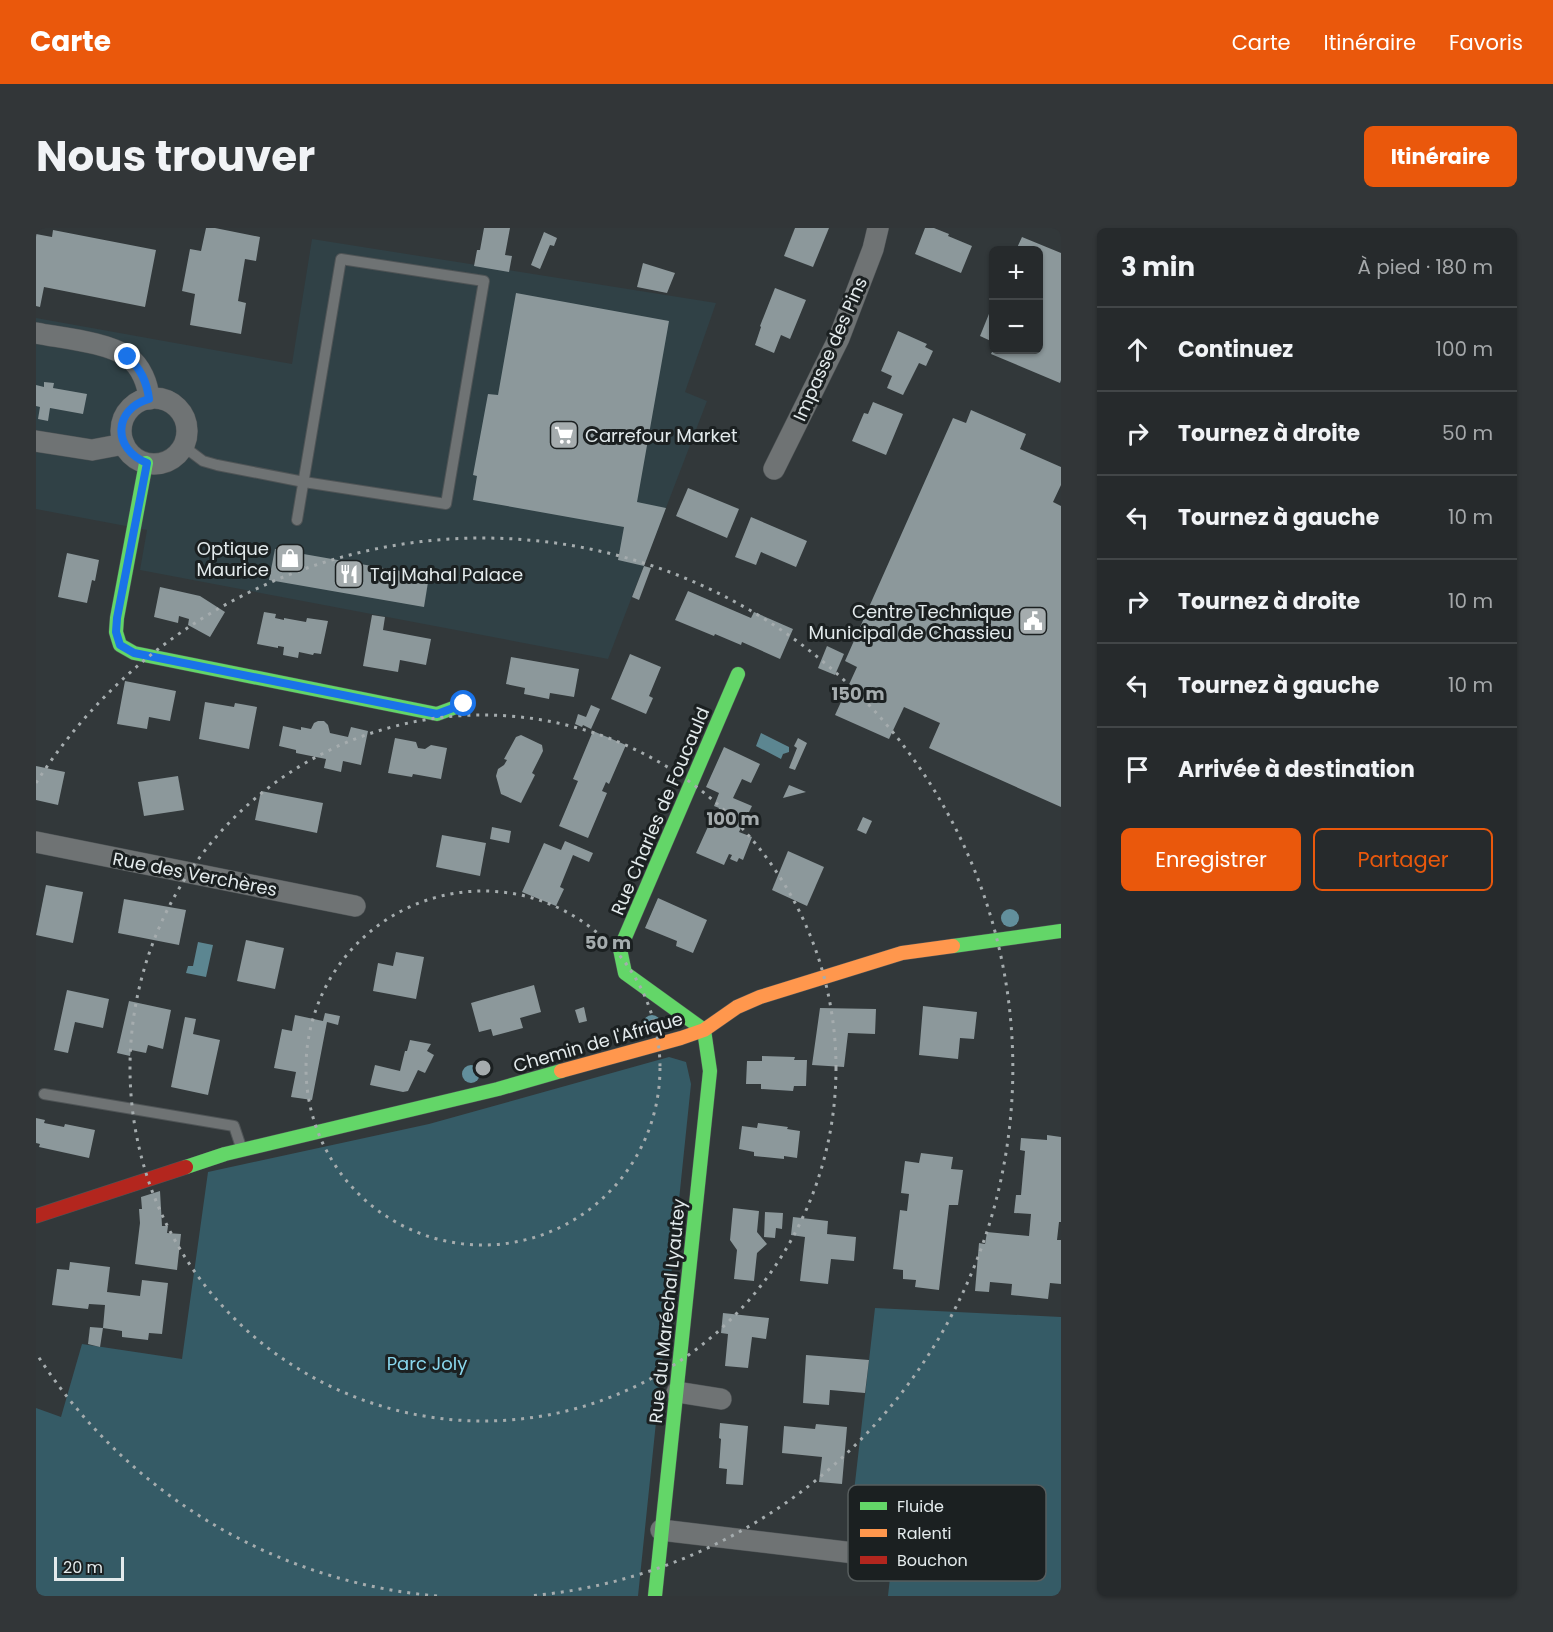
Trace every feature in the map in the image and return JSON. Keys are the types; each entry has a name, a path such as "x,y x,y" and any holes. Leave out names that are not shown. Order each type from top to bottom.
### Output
{"street":[{"name":"Impasse des Pins","path":"774,469 839,339 873,249 878,228"},
{"path":"36,333 110,348 128,357 141,374 148,389 149,399"},
{"path":"149,399 169,402 183,416 186,426 183,446 168,461 158,464 138,460 131,454 124,444 121,430 127,413 140,401 149,399"},
{"path":"36,441 92,450 124,444"},
{"path":"147,463 117,618 116,632 120,645 134,653 437,714 464,704"},
{"name":"Rue Charles de Foucauld","path":"704,1030 626,973 620,949 738,674"},
{"name":"Rue des Verchères","path":"36,842 355,906"},
{"name":"Chemin de l'Afrique","path":"36,1216 225,1154 498,1089 704,1030 737,1008 760,997 902,952 1061,931"},
{"name":"Rue du Maréchal Lyautey","path":"655,1596 710,1071 704,1030"},
{"path":"677,1392 721,1399"},
{"path":"661,1530 848,1552"}],"lane":[{"path":"183,446 203,461 217,465 304,482 446,504 484,280 341,259 304,482 297,520"},
{"path":"44,1094 234,1126 243,1150"}],"shaded area":[{"path":"312,239 716,303 685,392 707,401 608,659 140,570 147,530 36,509 36,318 292,364"},
{"path":"761,733 789,747 789,752 783,754 781,759 756,746"},
{"path":"198,942 213,945 206,977 186,973 188,966 193,966"}],"green space":[{"name":"Parc Joly","path":"669,1057 686,1062 691,1084 638,1596 36,1596 36,1408 61,1417 82,1344 182,1359 208,1172 429,1124"},
{"path":"875,1308 1061,1317 1061,1596 888,1596 890,1581 1046,1581 1046,1485 855,1485"}],"building":[{"path":"206,228 260,237 256,261 245,259 238,301 246,303 241,334 190,325 195,294 182,291 190,249 201,251"},
{"path":"484,228 510,228 505,255 512,256 509,272 474,266"},
{"path":"795,228 829,228 813,267 784,256"},
{"path":"925,228 934,228 972,246 961,273 915,254"},
{"path":"53,230 156,250 145,307 44,287 40,307 36,306 36,234 52,237"},
{"path":"544,232 557,238 554,246 550,245 540,269 531,265"},
{"path":"1022,237 1061,253 1060,383 991,354 1043,354 1043,246 1018,246"},
{"path":"643,263 675,273 667,293 637,287"},
{"path":"775,288 806,300 790,339 781,335 774,353 755,345"},
{"name":"Carrefour Market","path":"516,293 669,321 637,502 666,508 644,566 618,560 624,527 473,500 477,476 473,475 488,394 498,395"},
{"path":"989,314 989,340 980,336"},
{"path":"898,331 927,344 925,347 933,351 926,366 919,363 903,395 887,388 892,376 881,371"},
{"path":"44,382 54,383 53,388 87,394 83,414 50,408 48,421 38,419 40,407 36,406 36,385 44,387"},
{"path":"873,402 903,414 886,455 852,441 864,413 868,414"},
{"path":"971,410 1026,434 1020,449 1061,467 1061,485 1053,502 1061,506 1061,807 929,748 940,723 904,707 889,739 835,715 857,667 845,661 953,418 966,423"},
{"path":"688,488 739,509 727,538 676,516"},
{"path":"751,517 807,541 796,567 761,552 756,565 735,557"},
{"path":"275,549 429,576 424,607 269,580"},
{"path":"67,553 99,560 87,603 58,597"},
{"path":"644,566 651,568 639,600 632,597"},
{"path":"160,587 200,596 225,612 210,637 188,625 189,619 179,616 178,623 154,617"},
{"path":"688,591 751,618 754,612 793,629 780,659 742,642 741,645 675,620"},
{"path":"264,612 276,614 275,618 284,620 284,618 306,622 307,618 328,621 321,654 299,652 298,658 283,655 284,647 257,644"},
{"path":"372,615 385,617 383,630 431,639 426,665 400,660 398,672 363,666"},
{"path":"827,646 844,654 835,675 818,668"},
{"path":"630,654 661,667 649,696 653,698 646,714 611,699"},
{"path":"511,657 579,669 574,697 550,693 549,699 524,694 525,688 506,684"},
{"path":"125,681 176,691 170,721 149,717 147,729 117,724"},
{"path":"205,702 234,707 235,703 257,707 249,749 199,739"},
{"path":"591,705 600,709 591,729 575,724 578,714 586,717"},
{"path":"318,721 324,721 328,725 330,733 348,737 351,727 368,731 361,765 343,761 341,772 324,768 326,759 296,753 296,750 279,746 283,726 301,730 301,727 311,729"},
{"path":"593,731 626,745 609,784 606,782 602,791 607,793 588,838 559,826 578,781 573,779"},
{"path":"521,735 542,745 543,751 532,773 535,775 521,803 501,794 496,776 498,769 507,760 504,759 516,737"},
{"path":"395,738 416,742 418,748 425,749 431,745 447,748 441,779 413,774 412,777 388,773"},
{"path":"798,738 807,743 795,770 789,768 797,748 794,746"},
{"path":"724,747 760,764 751,783 742,779 733,798 752,806 739,832 752,837 743,860 739,858 737,862 730,859 732,855 729,854 724,865 696,853 719,808 714,806 719,793 706,787"},
{"path":"36,766 65,772 58,805 36,800"},
{"path":"178,776 184,810 144,816 138,782"},
{"path":"789,785 806,792 783,798"},
{"path":"261,791 323,803 317,833 255,820"},
{"path":"863,817 872,821 866,834 857,830"},
{"path":"492,827 511,831 509,843 490,839"},
{"path":"442,835 486,843 480,876 436,867"},
{"path":"565,841 593,853 589,862 573,855 560,887 564,889 556,906 522,892 544,843 561,850"},
{"path":"788,851 824,867 807,906 772,890"},
{"path":"46,885 83,892 73,943 36,935"},
{"path":"658,898 707,920 693,953 676,946 677,941 645,928"},
{"path":"124,899 186,910 179,945 118,933"},
{"path":"246,940 284,948 275,989 237,981"},
{"path":"396,952 424,957 416,999 373,991 378,963 393,966"},
{"path":"534,985 541,1012 520,1018 523,1028 493,1036 491,1029 479,1032 471,1003"},
{"path":"67,990 109,999 103,1028 75,1022 68,1053 54,1050"},
{"path":"129,1001 171,1010 163,1049 148,1045 146,1053 131,1050 130,1056 117,1053"},
{"path":"923,1006 977,1012 974,1039 960,1038 958,1059 919,1055"},
{"path":"584,1007 587,1021 579,1023 575,1010"},
{"path":"820,1008 876,1009 875,1034 848,1033 844,1067 812,1065"},
{"path":"325,1013 340,1016 338,1025 327,1022 312,1100 291,1097 296,1072 274,1068 282,1029 292,1031 295,1015 323,1021"},
{"path":"185,1017 196,1019 193,1034 220,1040 208,1095 171,1087"},
{"path":"410,1040 431,1044 427,1051 434,1055 425,1073 418,1070 408,1091 370,1085 375,1065 400,1071"},
{"path":"762,1056 795,1057 794,1060 807,1060 806,1086 794,1086 793,1091 761,1089 761,1084 746,1084 747,1061 762,1061"},
{"path":"36,1118 45,1120 44,1123 64,1127 65,1124 95,1130 89,1158 39,1147 40,1144 36,1143"},
{"path":"758,1123 800,1131 797,1158 754,1156 754,1152 739,1149 742,1126 757,1128"},
{"path":"1047,1135 1061,1137 1061,1222 1059,1222 1057,1240 1061,1240 1061,1284 1050,1283 1048,1299 1011,1295 1012,1284 990,1282 989,1292 975,1291 979,1243 985,1244 987,1232 1029,1236 1031,1214 1014,1213 1016,1195 1021,1195 1025,1151 1020,1150 1021,1138 1047,1140"},
{"path":"921,1153 953,1157 951,1169 963,1170 958,1205 949,1205 939,1290 915,1287 916,1280 903,1279 903,1270 893,1269 900,1210 907,1211 909,1194 901,1193 905,1161 919,1163"},
{"path":"160,1191 162,1226 168,1226 167,1233 181,1234 177,1270 135,1264 140,1223 139,1209 142,1209 141,1197"},
{"path":"733,1208 759,1211 757,1232 767,1244 757,1253 754,1281 734,1279 737,1250 730,1240"},
{"path":"765,1212 783,1213 782,1229 776,1228 775,1238 764,1237"},
{"path":"793,1217 828,1221 827,1234 856,1237 854,1261 831,1259 828,1284 800,1281 805,1237 791,1235"},
{"path":"70,1262 110,1267 107,1292 140,1296 142,1280 168,1283 162,1334 149,1333 148,1340 122,1337 122,1331 103,1328 105,1305 89,1304 88,1309 52,1305 57,1269 69,1270"},
{"path":"723,1313 769,1318 766,1339 752,1337 748,1368 725,1366 728,1334 721,1333"},
{"path":"90,1327 103,1328 100,1347 88,1344"},
{"path":"806,1355 869,1360 865,1393 830,1390 829,1405 803,1403"},
{"path":"720,1423 748,1426 743,1485 726,1484 727,1469 719,1468"},
{"path":"816,1424 847,1427 842,1484 819,1482 822,1457 782,1453 784,1426 815,1429"}],"traffic: fast":[{"path":"146,463 117,618 116,632 120,645 134,653 437,714 464,704"},
{"path":"704,1030 625,973 620,949 738,674"},
{"path":"953,946 1061,931"},
{"path":"655,1596 710,1071 704,1030"},
{"path":"186,1167 225,1154 498,1089 561,1071"}],"traffic: slow":[{"path":"561,1071 704,1030 737,1007 760,997 902,953 953,946"}],"traffic: jam":[{"path":"36,1216 186,1167"}],"place":[{"name":"Carrefour Market","path":"564,435"},
{"name":"Optique Maurice","path":"290,558"},
{"name":"Taj Mahal Palace","path":"349,574"},
{"name":"Centre Technique Municipal de Chassieu","path":"1033,621"}],"route":[{"path":"128,357 135,363 141,374 148,389 149,399 133,406 123,421 121,430 122,439 131,454 147,463 117,618 116,632 120,645 134,653 437,714 464,704"}]}
